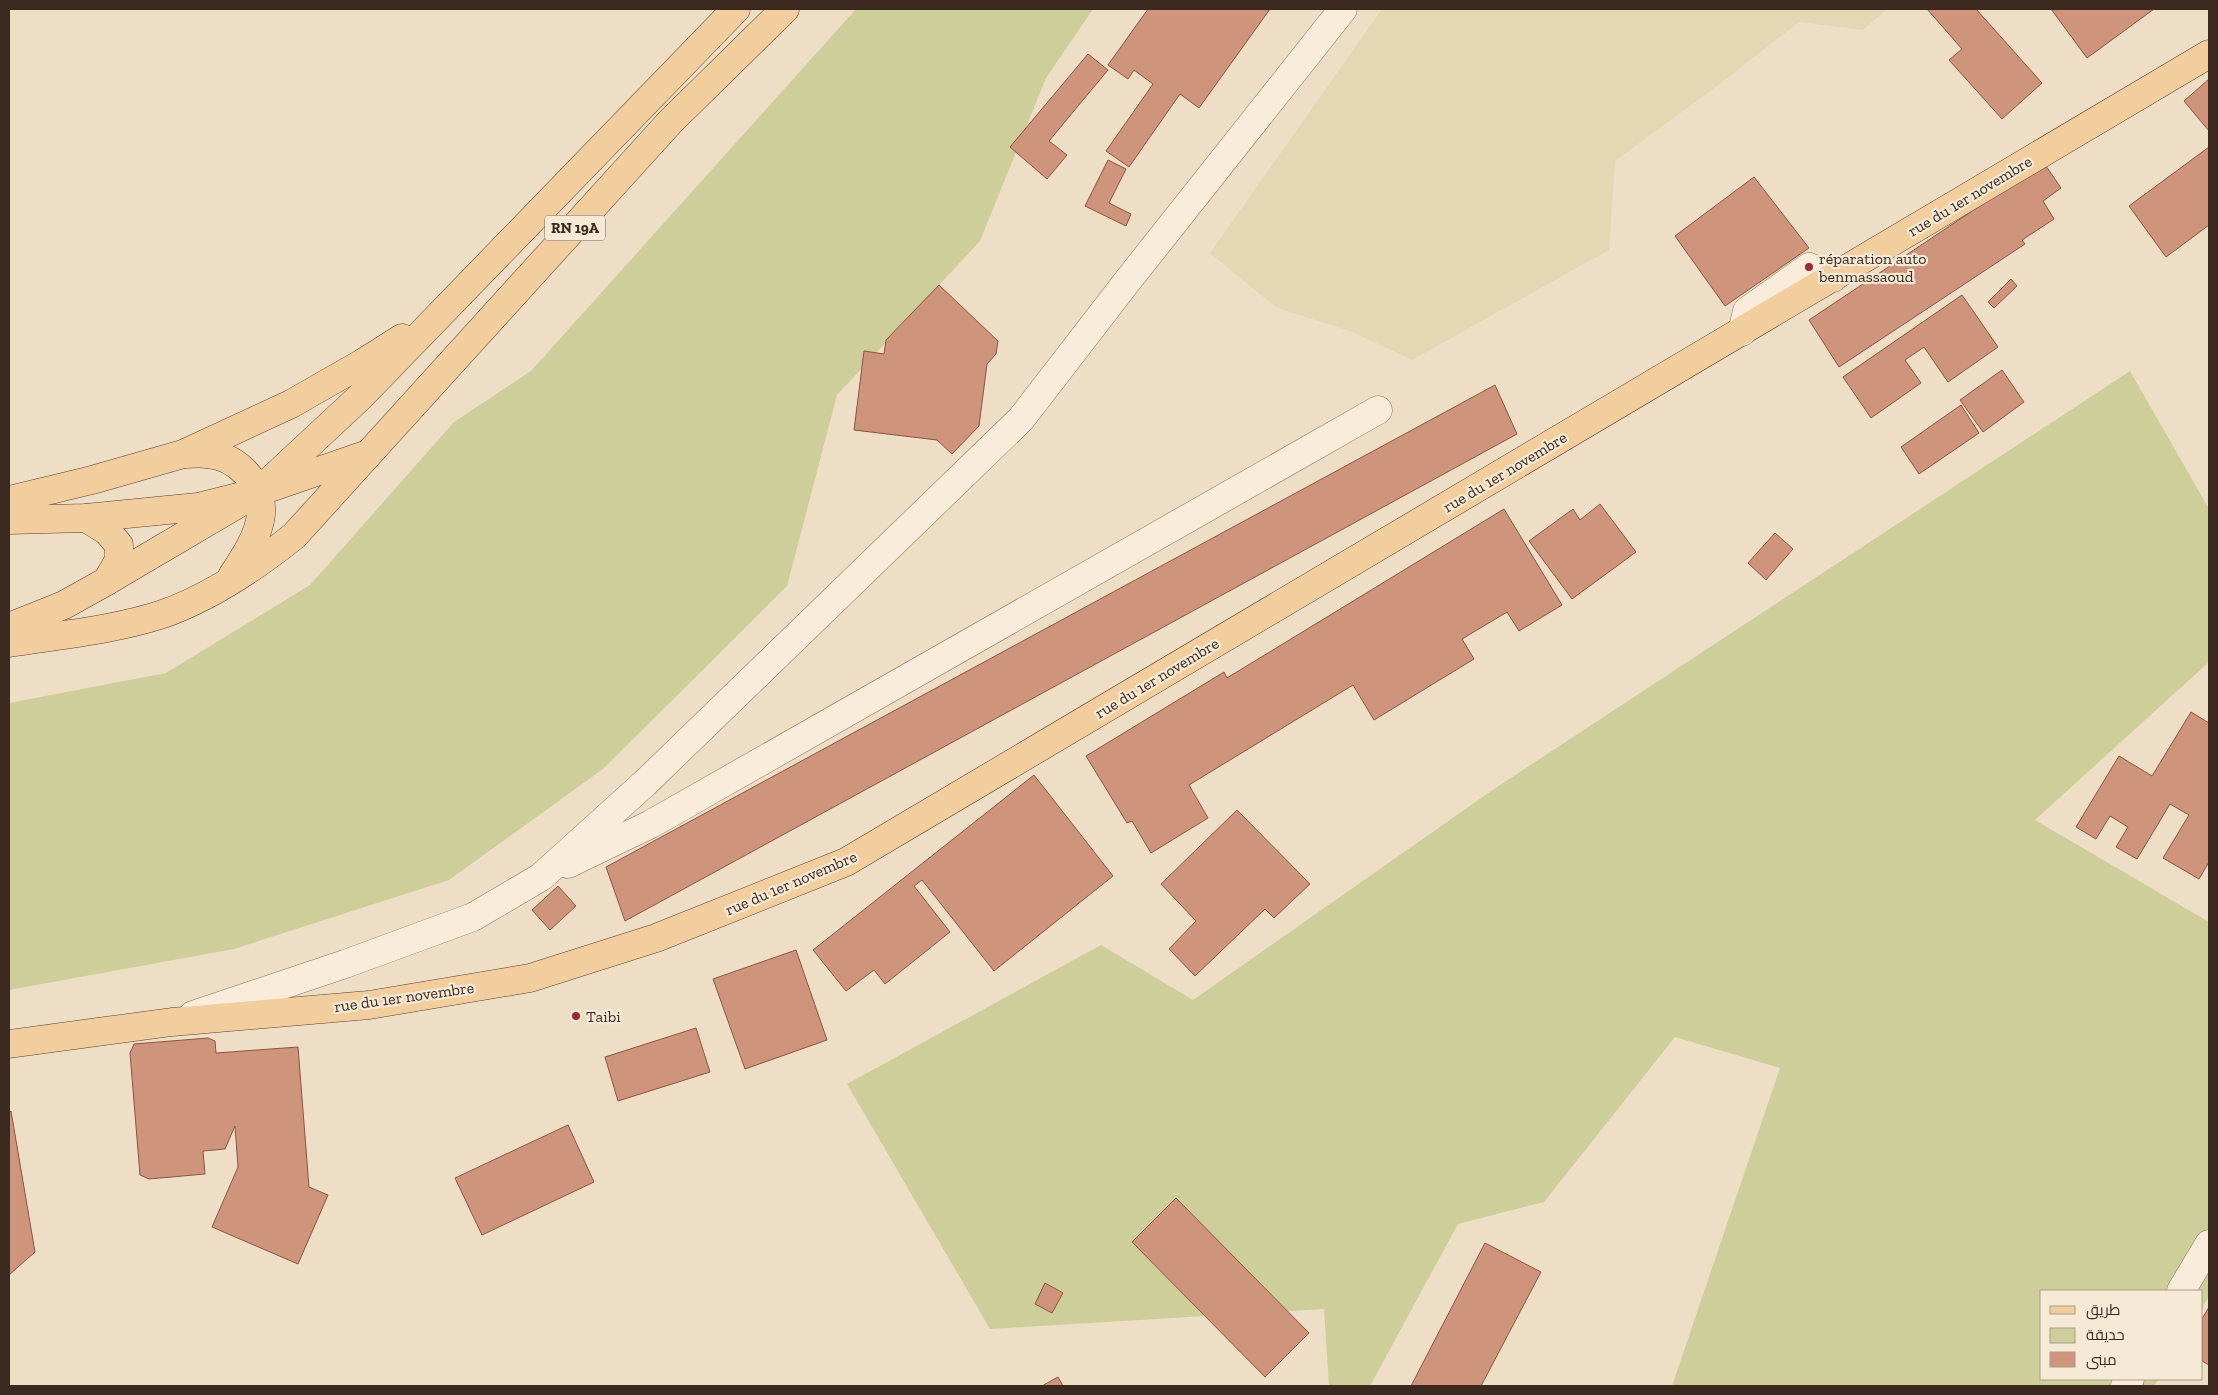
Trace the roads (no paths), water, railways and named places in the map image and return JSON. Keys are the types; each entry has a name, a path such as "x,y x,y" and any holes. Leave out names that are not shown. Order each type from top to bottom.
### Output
{"main road":[{"name":"RN 19A","path":"441,312 736,9"},
{"name":"RN 19A","path":"372,452 670,122 784,9"},
{"name":"rue du 1er novembre","path":"9,1044 172,1022 369,1004 530,978 656,938 846,862 2209,54"},
{"path":"9,500 92,480 183,454 291,404 361,364 441,312"},
{"path":"9,628 64,605 258,492 360,397 441,312"},
{"path":"9,520 86,518 198,507 258,492 372,452"},
{"path":"9,643 109,626 162,614 228,584 294,536 372,452"},
{"path":"183,454 209,454 233,462 249,475 258,492 261,513 256,533 247,553 228,584"},
{"path":"86,518 108,531 119,545 119,560 107,581"}],"street":[{"path":"541,877 645,783 1021,419 1129,278 1343,9"},
{"path":"172,1022 345,964 472,917 541,877 651,824 1378,410"},
{"path":"2182,1290 2209,1244"}],"place":[{"name":"réparation auto benmassaoud","path":"1809,267"},
{"name":"Taibi","path":"576,1016"}]}
